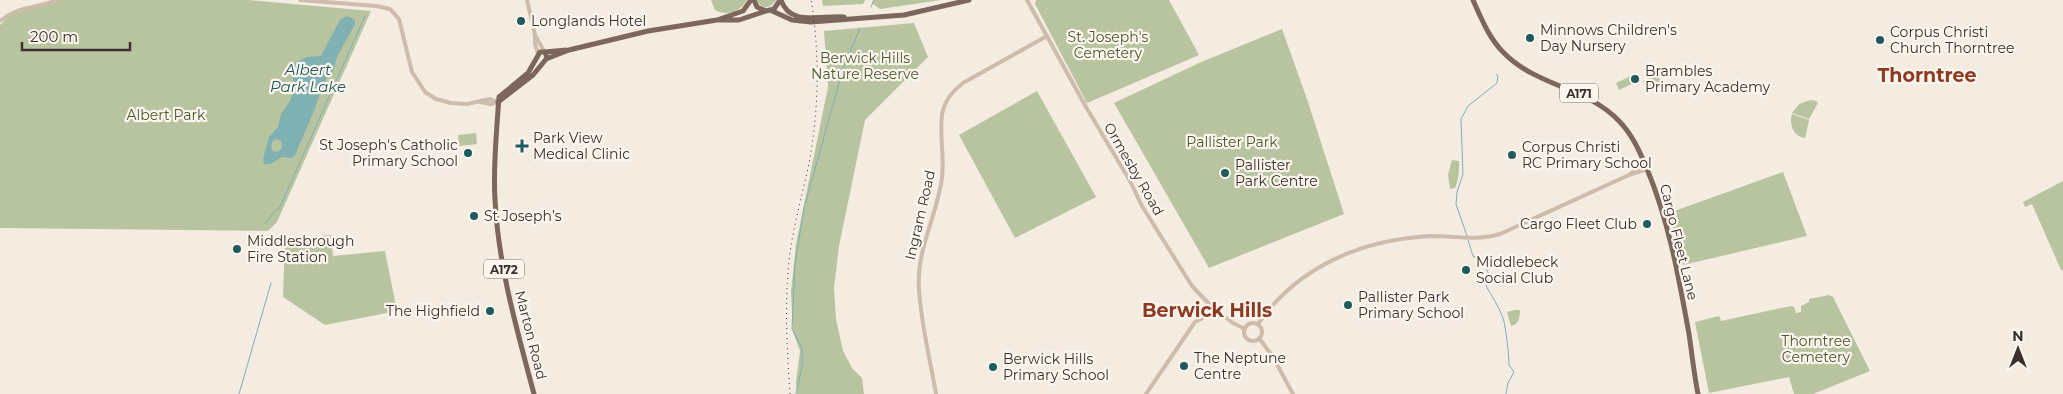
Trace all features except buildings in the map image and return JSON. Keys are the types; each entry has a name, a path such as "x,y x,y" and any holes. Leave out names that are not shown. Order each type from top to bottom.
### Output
{"main road":[{"path":"717,20 743,10 752,0 757,7 792,20 904,15 969,0"},
{"path":"538,55 541,60 570,50 648,31 717,20 739,20 768,11 777,6 780,0"},
{"path":"780,0 789,14 796,18 811,20"},
{"name":"Cargo Fleet Lane","path":"1473,0 1491,38 1503,53 1528,72 1548,82 1583,95 1607,110 1629,133 1647,169 1660,206 1676,270 1698,394"},
{"path":"498,102 499,96 503,92 528,73 540,52 570,50"},
{"path":"498,102 533,75 547,56 545,52"},
{"name":"Marton Road","path":"498,102 495,197 497,227 512,307 534,394"}],"street":[{"path":"0,21 10,13 20,9 57,0"},
{"path":"300,0 376,6 390,9 399,19 412,72 426,92 451,103 480,102 490,99 498,102"},
{"path":"527,0 535,35 545,52"},
{"name":"Ormesby Road","path":"1027,0 1086,107 1130,181 1142,206 1192,286 1213,308 1233,323 1245,329"},
{"path":"535,35 534,43 538,55"},
{"name":"Ingram Road","path":"936,394 921,306 919,272 922,251 939,194 942,177 944,159 943,108 954,90 963,83 1047,36"},
{"path":"1629,174 1644,163"},
{"path":"1258,324 1267,311 1292,286 1315,270 1352,251 1404,238 1434,236 1478,238 1496,236 1629,174 1647,169"},
{"path":"1146,394 1195,322 1206,316 1213,308"},
{"path":"1258,324 1250,324 1245,329 1245,335 1249,340 1259,338"},
{"path":"1258,324 1261,329 1259,338 1273,357 1294,394"}],"green space":[{"name":"Albert Park","path":"60,0 249,0 371,11 277,222 268,231 0,228 0,25 13,12"},
{"path":"711,0 747,0 737,10 724,13 715,10"},
{"path":"757,0 776,0 769,7 763,7"},
{"path":"822,0 865,0 863,4 823,6"},
{"path":"873,0 941,0 880,9 872,3"},
{"name":"St. Joseph's Cemetery","path":"1036,0 1169,0 1199,55 1087,103 1035,4"},
{"name":"Berwick Hills Nature Reserve","path":"914,23 928,57 865,120 839,246 834,288 836,319 843,351 852,368 862,378 864,394 797,394 796,382 800,351 793,332 791,292 796,244 828,87 824,31"},
{"name":"Pallister Park","path":"1282,29 1344,214 1209,268 1114,103 1199,63"},
{"path":"1657,74 1661,81 1647,88 1643,81"},
{"path":"1633,75 1636,82 1619,90 1616,83"},
{"path":"1037,91 1096,197 1015,238 959,135"},
{"path":"1810,100 1818,103 1809,119 1792,113 1799,104"},
{"path":"1792,114 1809,120 1805,138 1795,133 1791,122"},
{"path":"476,133 477,144 459,146 458,135"},
{"path":"1452,160 1459,161 1459,171 1455,188 1450,189 1448,175"},
{"path":"1783,172 1807,236 1683,265 1669,213"},
{"path":"2063,181 2063,270 2061,270 2032,204 2025,207 2023,202"},
{"path":"331,235 333,256 385,251 397,311 325,325 283,297 285,239"},
{"name":"Thorntree Cemetery","path":"1829,295 1833,297 1870,371 1813,394 1794,394 1789,377 1709,393 1695,322 1719,316 1721,321 1791,306 1794,307 1796,313 1801,312 1801,306 1809,302 1809,299"},
{"path":"1520,310 1519,318 1516,324 1511,326 1507,312"}],"water":[{"name":"Albert Park Lake","path":"347,16 355,20 355,24 337,57 333,71 326,78 324,88 321,90 295,155 292,158 282,157 270,164 264,164 263,159 269,137 278,127 281,114 290,101 294,88 291,69 294,63 307,57 321,56 340,20","holes":["276,139 281,141 282,148 274,152 271,148 272,142"]}],"waterway":[{"path":"871,7 874,0"},
{"path":"266,223 280,207 365,16"},
{"path":"796,394 802,367 802,348 792,329 795,264 804,208 843,69 860,28"},
{"path":"1467,236 1456,204 1457,192 1463,174 1461,119 1468,106 1497,83 1498,76 1496,74"},
{"path":"1468,240 1473,256 1481,260 1490,276 1486,286 1500,310 1504,322 1509,365 1514,372 1508,383 1506,394"},
{"path":"239,394 271,283"}],"railway":[{"path":"790,394 787,324 788,271 815,123 817,61 811,0"}],"place":[{"name":"Longlands Hotel","path":"521,21"},
{"name":"Minnows Children's Day Nursery","path":"1530,38"},
{"name":"Corpus Christi Church Thorntree","path":"1880,40"},
{"name":"Brambles Primary Academy","path":"1635,79"},
{"name":"Park View Medical Clinic","path":"522,146"},
{"name":"St Joseph's Catholic Primary School","path":"468,153"},
{"name":"Corpus Christi RC Primary School","path":"1512,155"},
{"name":"Pallister Park Centre","path":"1225,173"},
{"name":"St Joseph’s","path":"474,216"},
{"name":"Cargo Fleet Club","path":"1647,224"},
{"name":"Middlesbrough Fire Station","path":"237,249"},
{"name":"Middlebeck Social Club","path":"1466,270"},
{"name":"Pallister Park Primary School","path":"1348,305"},
{"name":"The Highfield","path":"490,311"},
{"name":"The Neptune Centre","path":"1184,366"},
{"name":"Berwick Hills Primary School","path":"993,367"}],"district":[{"name":"Thorntree","path":"1927,75"},
{"name":"Berwick Hills","path":"1207,310"}]}
